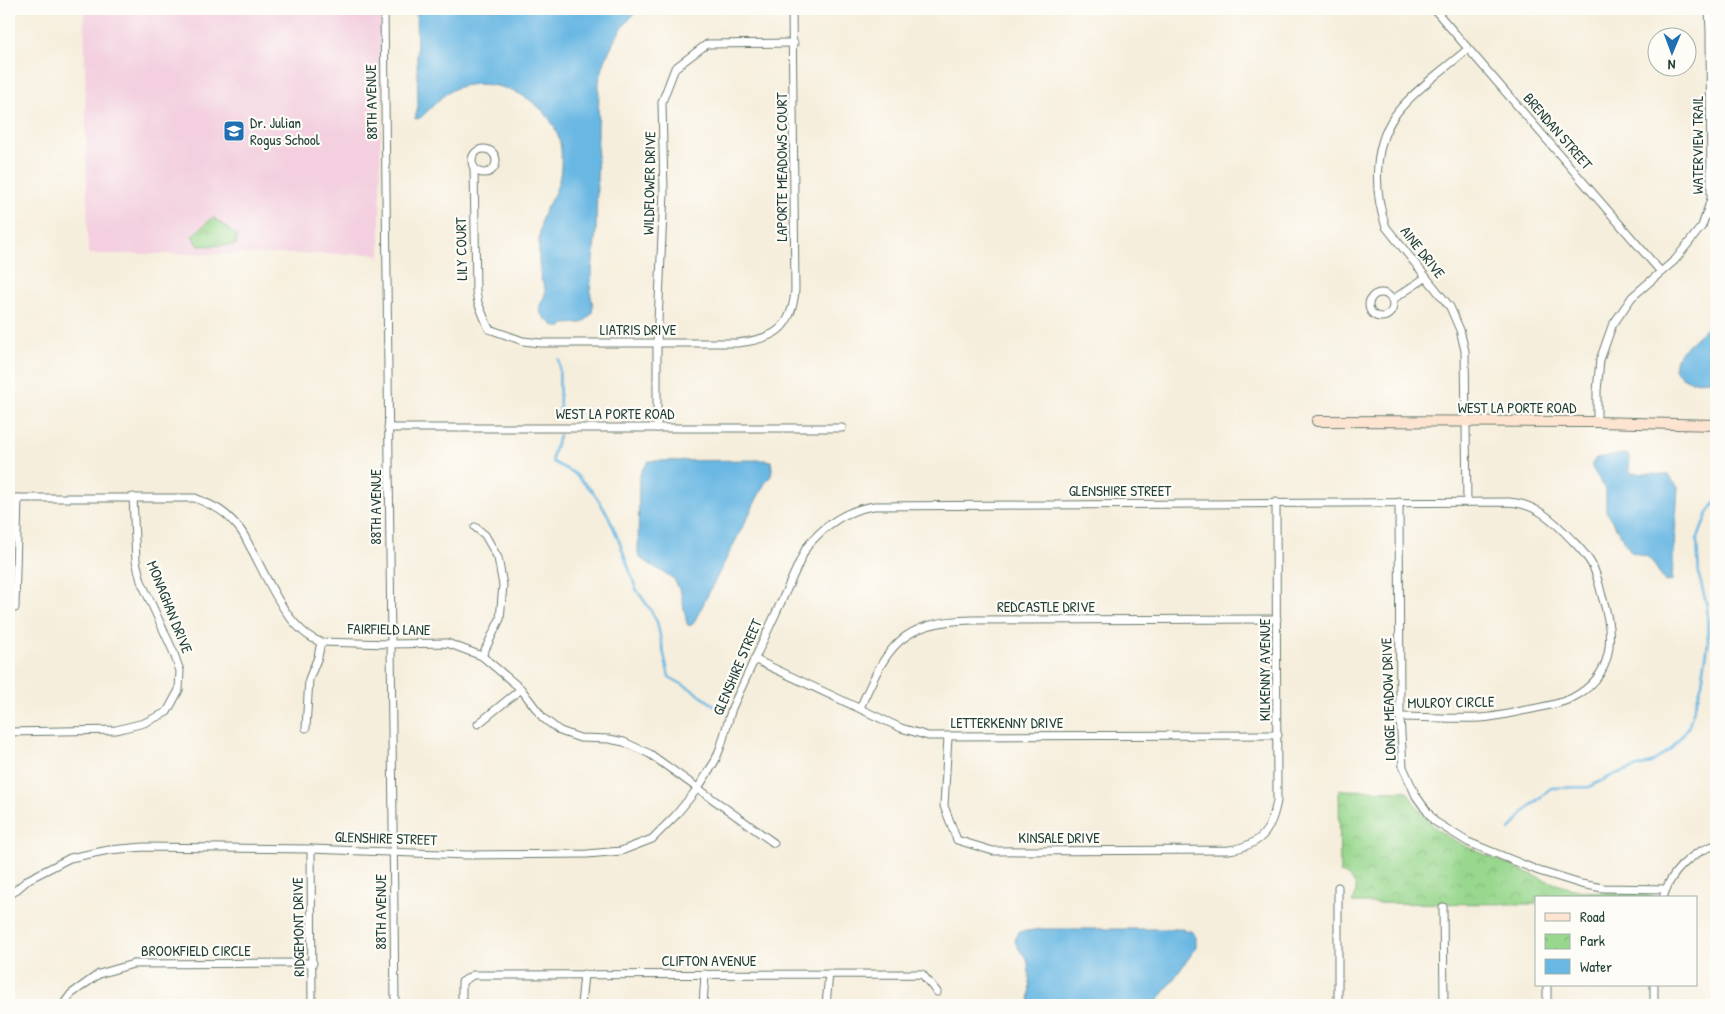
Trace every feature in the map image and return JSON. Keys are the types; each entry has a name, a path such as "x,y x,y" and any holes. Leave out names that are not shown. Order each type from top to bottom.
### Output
{"street":[{"name":"88TH AVENUE","path":"384,9 395,1005"},
{"name":"LAPORTE MEADOWS COURT","path":"785,324 792,306 795,290 794,43 792,9"},
{"name":"BRENDAN STREET","path":"1434,9 1661,272"},
{"name":"WATERVIEW TRAIL","path":"1597,422 1600,360 1612,326 1632,297 1676,260 1702,226 1711,199 1709,9"},
{"name":"WILDFLOWER DRIVE","path":"657,428 657,343 664,192 662,102 675,68 707,44 794,43"},
{"name":"AINE DRIVE","path":"1467,502 1465,351 1460,330 1450,307 1425,278 1386,226 1378,197 1378,176 1380,150 1386,131 1400,110 1468,49"},
{"name":"LILY COURT","path":"474,167 476,291 478,303 489,329"},
{"path":"1392,300 1425,278"},
{"name":"LIATRIS DRIVE","path":"489,329 523,342 737,343 770,337 785,324"},
{"name":"WEST LA PORTE ROAD","path":"1317,421 1597,422 1716,426"},
{"name":"WEST LA PORTE ROAD","path":"388,428 842,428"},
{"name":"MONAGHAN DRIVE","path":"9,732 116,730 144,722 167,712 179,690 180,672 173,651 141,581 136,561 133,497"},
{"name":"FAIRFIELD LANE","path":"9,498 195,498 223,510 241,530 276,597 298,628 314,640 321,642 390,644 447,643 482,656 521,688 543,718 560,731 580,738 609,739 624,742 650,754 774,843"},
{"path":"15,608 18,498"},
{"name":"KILKENNY AVENUE","path":"1265,834 1274,818 1277,801 1276,502"},
{"name":"LONGE MEADOW DRIVE","path":"1399,502 1400,717 1403,767 1416,796 1434,821 1468,842 1564,880 1602,888 1666,888"},
{"name":"GLENSHIRE STREET","path":"9,896 29,879 70,858 109,850 144,847 394,851 466,855 587,854 621,851 652,839 675,816 698,788 718,755 732,708 806,548 834,520 860,508 882,505 1509,502"},
{"name":"MULROY CIRCLE","path":"1400,717 1481,718 1554,705 1573,698 1593,683 1603,668 1608,656 1611,638 1609,617 1593,566 1578,546 1549,517 1524,504 1509,502"},
{"path":"474,527 485,534 498,558 503,585 500,619 482,656"},
{"name":"REDCASTLE DRIVE","path":"860,708 880,664 890,651 914,632 938,622 973,620 1277,619"},
{"path":"306,728 309,679 321,642"},
{"name":"LETTERKENNY DRIVE","path":"754,659 912,732 928,736 1278,734"},
{"path":"478,724 521,688"},
{"name":"KINSALE DRIVE","path":"948,736 944,806 957,840 993,851 1229,850 1247,847 1265,834"},
{"path":"1664,896 1674,872 1690,858 1716,845"},
{"name":"RIDGEMONT DRIVE","path":"311,849 312,1005"},
{"path":"1338,887 1338,1005"},
{"path":"1443,907 1444,1005"},
{"name":"BROOKFIELD CIRCLE","path":"62,1005 71,994 99,974 133,964 313,963"},
{"path":"581,1005 584,974"},
{"path":"703,1005 705,974"},
{"path":"826,1005 829,974"},
{"name":"CLIFTON AVENUE","path":"462,1005 462,982 473,975 922,974 937,992"},
{"path":"1547,986 1547,1005"},
{"path":"1654,986 1654,1005"}],"shaded area":[{"name":"Dr. Julian Rogus School","path":"84,9 381,9 380,258 377,254 88,254"}],"green space":[{"path":"213,217 237,236 236,245 199,246 192,236"},
{"path":"1339,790 1407,791 1414,803 1436,828 1455,841 1477,851 1572,889 1653,896 1535,896 1535,904 1352,903 1356,893 1355,884 1349,877 1340,873"}],"water":[{"path":"416,9 639,9 631,17 614,42 599,81 596,231 590,291 593,305 592,313 582,323 564,324 562,327 555,327 540,311 540,305 545,295 545,287 541,279 539,265 540,232 543,214 556,190 560,175 561,149 557,133 549,118 538,106 524,96 492,85 475,84 453,89 420,118 415,119 418,106"},
{"path":"1716,319 1716,380 1690,381 1682,377 1674,369 1676,358"},
{"path":"1623,454 1629,457 1630,473 1668,475 1678,487 1672,581 1665,582 1648,557 1631,552 1606,511 1606,490 1592,468 1592,464 1596,458"},
{"path":"649,461 771,461 771,476 765,483 693,624 689,626 681,593 674,579 640,558 638,553 639,477 642,470"},
{"path":"1042,929 1181,929 1191,931 1196,937 1196,948 1155,1005 1029,1005 1030,982 1028,964 1015,940 1019,932"}],"waterway":[{"path":"559,359 560,412"},
{"path":"559,435 552,459 553,462 574,473 593,492 608,515 636,589 657,622 669,677 691,689 715,706"},
{"path":"1510,830 1524,812 1551,788 1589,787 1615,774 1651,763 1671,749 1688,728 1702,683 1708,644 1707,606 1699,576 1697,540 1707,515 1716,501"}],"place":[{"name":"Dr. Julian Rogus School","path":"234,131"}]}
